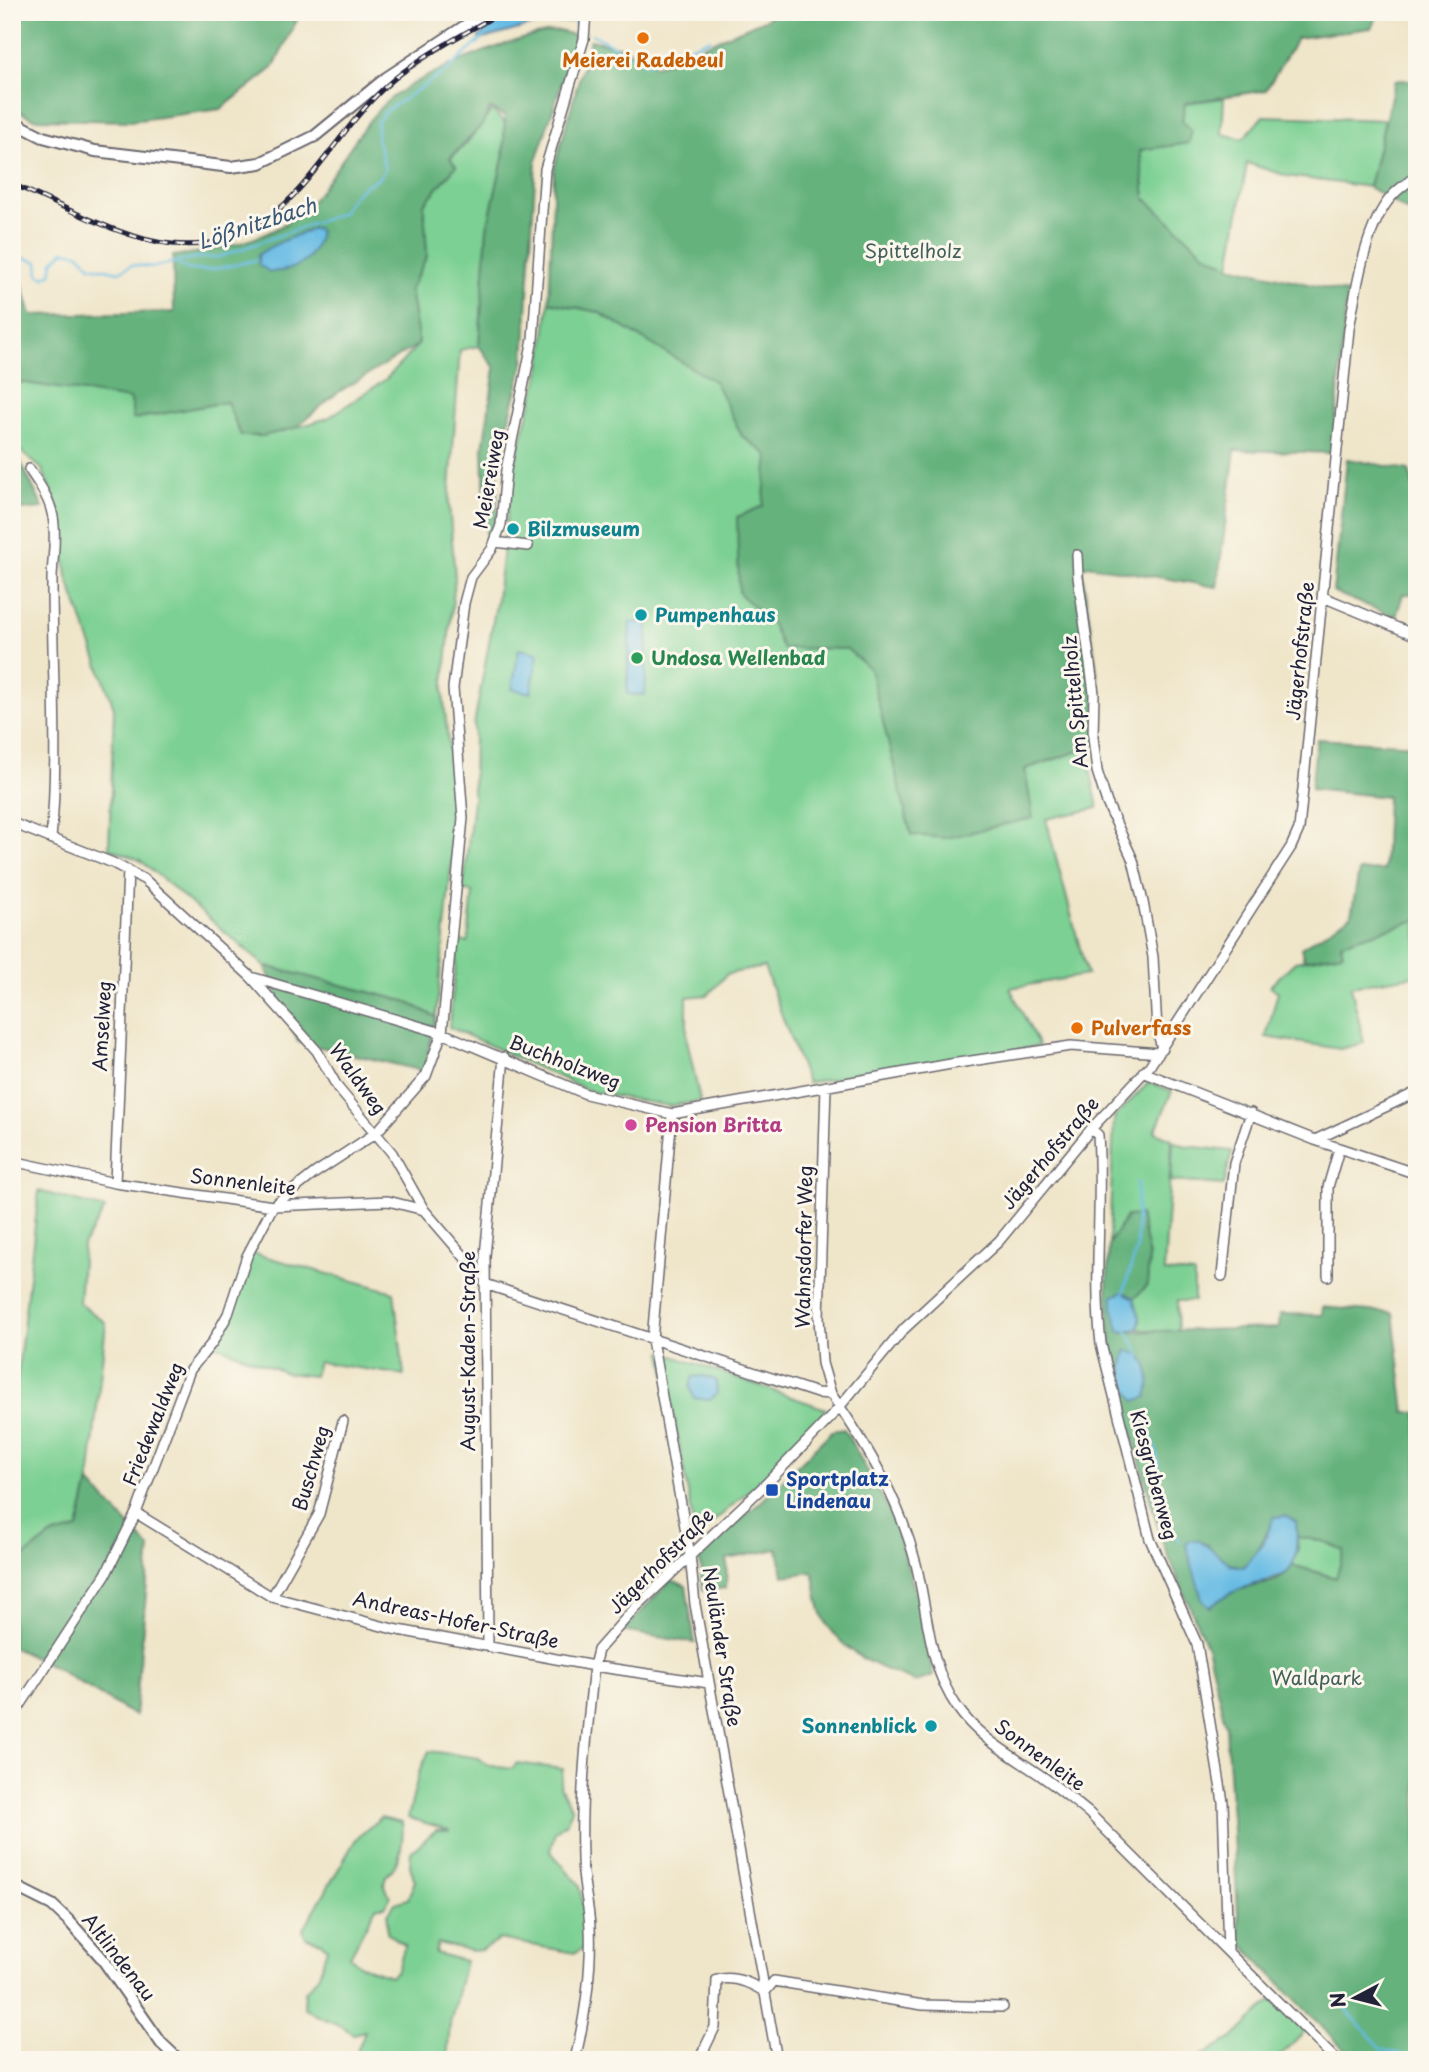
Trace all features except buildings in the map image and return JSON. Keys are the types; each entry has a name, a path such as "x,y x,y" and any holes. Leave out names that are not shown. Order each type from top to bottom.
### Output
{"street":[{"path":"12,121 43,138 95,151 231,167 260,163 315,136 386,78 486,12"},
{"name":"Meiereiweg","path":"442,1033 463,818 453,688 471,577 495,542 501,525 506,470 533,339 545,169 584,39 586,12"},
{"name":"Jägerhofstraße","path":"575,2060 583,2026 590,1961 590,1925 582,1861 582,1798 594,1666 598,1650 690,1555 767,1483 839,1406 904,1329 999,1241 1091,1129 1161,1050 1292,848 1299,829 1349,329 1357,286 1382,209 1392,195 1417,175"},
{"path":"29,469 43,491 54,526 52,581 56,786 51,839"},
{"path":"495,542 528,546"},
{"name":"Am Spittelholz","path":"1077,555 1077,576 1094,693 1093,737 1097,771 1107,803 1133,860 1143,902 1153,957 1157,1030 1161,1050"},
{"path":"1323,597 1417,636"},
{"name":"Buchholzweg","path":"12,823 128,870 145,880 251,977 442,1033 586,1094 672,1114 1071,1046 1161,1050"},
{"name":"Amselweg","path":"115,1182 128,870"},
{"name":"Waldweg","path":"251,977 317,1051 338,1088 392,1153 424,1210"},
{"name":"Friedewaldweg","path":"12,1718 106,1574 136,1513 190,1370 212,1343 228,1314 247,1256 272,1206 315,1173 376,1133 426,1076 442,1033"},
{"name":"August-Kaden-Straße","path":"488,1646 485,1280 504,1057"},
{"path":"1143,1072 1339,1149 1417,1174"},
{"name":"Wahnsdorfer Weg","path":"826,1086 819,1318 822,1363 831,1394 839,1406"},
{"path":"1315,1140 1417,1092"},
{"path":"1222,1276 1234,1163 1251,1113"},
{"name":"Neuländer Straße","path":"672,1114 652,1340 690,1555 695,1604 777,2060"},
{"name":"Kiesgrubenweg","path":"1091,1129 1098,1135 1101,1178 1098,1313 1101,1344 1150,1539 1197,1644 1223,1802 1228,1951"},
{"path":"1328,1276 1328,1187 1339,1149"},
{"name":"Sonnenleite","path":"12,1161 115,1182 272,1206 299,1207 388,1200 424,1210"},
{"path":"424,1210 485,1280 652,1340 817,1394 831,1394"},
{"name":"Sonnenleite","path":"839,1406 880,1467 916,1564 939,1672 959,1709 986,1739 1044,1777 1089,1813 1336,2060"},
{"name":"Buschweg","path":"272,1597 319,1514 343,1421"},
{"name":"Andreas-Hofer-Straße","path":"136,1513 272,1597 393,1629 594,1666 709,1683"},
{"name":"Altlindenau","path":"12,1878 16,1887 52,1905 101,1956 161,2043 179,2060"},
{"path":"698,2060 715,2026 717,1980 749,1982 765,1992 774,1981 923,2005 1003,2007"}],"green space":[{"path":"12,12 301,12 273,68 221,109 131,121 35,119 12,108"},
{"name":"Spittelholz","path":"767,12 1380,12 1371,28 1297,38 1266,90 1185,103 1182,121 1192,130 1189,143 1140,150 1145,198 1204,253 1230,266 1347,293 1333,453 1235,450 1217,587 1087,565 1082,569 1101,700 1099,744 1025,769 1033,818 946,838 911,835 870,669 847,649 782,648 772,624 739,593 737,517 763,506 768,455 742,436 715,382 598,312 549,302 554,169 590,40 622,47 656,66 769,18"},
{"path":"559,31 577,36 536,161 524,362 498,462 497,530 494,535 486,534 483,448 495,368 479,346 487,229 504,154 505,116 490,108 482,125 450,158 456,166 424,204 427,256 410,290 419,344 337,393 295,428 263,436 241,436 227,402 133,419 131,399 12,381 12,246 31,315 174,312 173,256 246,241 281,226 297,216 310,203 370,119 394,96 414,83 464,59 517,40"},
{"path":"1395,80 1417,81 1417,217 1369,187"},
{"path":"1224,98 1222,134 1243,139 1263,116 1385,120 1369,187 1287,176 1247,163 1230,266 1204,253 1145,198 1140,150 1189,143 1182,121 1184,103"},
{"path":"492,110 505,123 503,159 487,229 479,346 460,350 449,503 455,578 443,692 456,819 436,1017 405,1001 265,966 140,860 109,848 114,708 67,577 59,510 42,469 12,444 12,381 131,399 133,419 227,401 295,428 328,418 386,379 419,344 410,290 427,256 424,204 456,166 450,159 466,144"},
{"path":"549,302 598,312 716,382 742,436 768,455 1025,769 1086,749 1098,808 1046,819 1087,975 1010,988 1039,1046 807,1083 764,967 727,974 708,995 687,997 687,1040 700,1101 669,1106 592,1092 449,1027 458,941 468,942 473,892 463,891 473,800 474,725 497,599 512,474 541,368","holes":["630,622 648,623 644,695 627,694"]},
{"path":"12,444 43,508 12,511"},
{"path":"1347,459 1409,470 1417,500 1417,594 1403,594 1396,617 1333,592"},
{"path":"1317,739 1417,745 1417,920 1341,943 1343,953 1304,960 1301,948 1351,916 1359,871 1384,870 1387,797 1311,789"},
{"path":"1417,920 1417,975 1351,986 1364,1043 1340,1049 1266,1037 1278,992 1270,986 1295,962 1342,953 1341,943"},
{"path":"265,966 405,1001 436,1017 424,1071 298,1042"},
{"path":"1149,1082 1172,1091 1155,1132 1172,1139 1164,1272 1194,1274 1194,1301 1177,1301 1178,1333 1138,1329 1140,1319 1134,1298 1147,1286 1149,1257 1126,1216 1109,1244 1114,1118"},
{"path":"1173,1141 1186,1146 1232,1151 1224,1185 1171,1181"},
{"path":"39,1191 105,1209 83,1245 79,1303 106,1323 89,1482 78,1529 51,1536 12,1566 12,1423"},
{"name":"Waldpark","path":"1140,1215 1149,1257 1147,1286 1134,1298 1123,1292 1121,1332 1279,1328 1280,1314 1322,1315 1323,1307 1393,1313 1405,1412 1417,1412 1417,2060 1354,2060 1240,1942 1226,1727 1207,1647 1162,1541 1126,1412 1110,1336 1107,1288 1109,1244 1127,1216","holes":["1296,1522 1297,1537 1322,1541 1344,1550 1336,1578 1292,1565 1288,1572 1275,1581 1240,1589 1210,1607 1207,1544 1223,1560 1244,1567 1254,1557 1268,1531"]},
{"path":"252,1253 394,1292 404,1375 318,1362 314,1376 286,1373 216,1345"},
{"path":"662,1352 826,1409 782,1461 696,1537"},
{"path":"844,1429 893,1517 917,1598 933,1676 916,1682 867,1660 845,1645 824,1619 813,1572 783,1576 778,1549 727,1559 726,1588 703,1590 699,1556 763,1500 832,1431"},
{"path":"89,1482 150,1548 135,1716 50,1665 12,1647 12,1566 51,1536 78,1529"},
{"path":"1297,1537 1322,1541 1344,1550 1337,1578 1292,1565 1298,1549"},
{"path":"671,1580 686,1586 695,1643 622,1631"},
{"path":"429,1751 479,1758 487,1765 512,1769 517,1763 563,1769 560,1786 572,1809 567,1822 555,1832 550,1851 579,1884 584,1910 585,1948 575,1953 499,1939 484,1949 470,1951 438,1943 435,1953 465,1961 450,2024 447,2060 354,2060 365,2031 353,2034 304,2007 305,1992 319,1975 327,1948 321,1942 306,1938 303,1930 356,1839 381,1817 402,1822 400,1851 384,1884 390,1897 385,1907 376,1907 350,1956 359,1965 390,1976 397,1970 405,1946 387,1933 388,1914 395,1903 408,1899 415,1881 410,1866 411,1852 436,1830 450,1830 408,1818 419,1772"},
{"path":"1272,2000 1305,2032 1276,2060 1193,2060 1233,2038"}],"water":[{"path":"508,12 576,12 576,15 570,22 540,23 480,40 479,37"},
{"path":"313,228 320,231 318,241 304,262 289,269 270,272 259,265 258,255 264,250"},
{"name":"Undosa Wellenbad","path":"630,622 648,622 645,695 627,694"},
{"path":"519,649 538,653 531,693 512,689"},
{"path":"1123,1292 1134,1298 1140,1319 1138,1329 1120,1332 1113,1310 1113,1296"},
{"path":"1127,1350 1141,1355 1149,1375 1147,1397 1135,1401 1124,1377 1123,1364"},
{"path":"704,1376 716,1380 717,1394 710,1400 694,1398 690,1386 693,1377"},
{"path":"1286,1516 1296,1522 1297,1543 1295,1558 1290,1568 1284,1574 1230,1593 1210,1607 1202,1599 1186,1545 1190,1540 1199,1540 1232,1565 1244,1567 1263,1544 1274,1517"}],"waterway":[{"name":"Lößnitzbach","path":"567,12 577,27"},
{"name":"Lößnitzbach","path":"592,34 646,64 710,39"},
{"name":"Lößnitzbach","path":"12,248 13,254 38,262 39,275 44,277 51,274 53,262 64,251 78,253 91,266 119,272 132,265 153,267 194,258 219,257 342,213 356,192 377,179 385,169 377,137 377,122 387,110 445,72 483,38"},
{"path":"179,264 185,268 205,270 256,260"},
{"path":"1123,1294 1137,1247 1137,1182"},
{"path":"1126,1329 1141,1356"},
{"path":"1140,1414 1156,1450 1168,1523 1180,1541"},
{"path":"1342,2005 1382,2049 1417,2059"}],"railway":[{"path":"12,184 90,220 152,241 172,244 211,243 244,233 271,216 296,193 361,112 385,87 426,56 501,12"}],"place":[{"name":"Meierei Radebeul","path":"643,38"},
{"name":"Bilzmuseum","path":"513,529"},
{"name":"Pumpenhaus","path":"641,615"},
{"name":"Undosa Wellenbad","path":"637,658"},
{"name":"Pulverfass","path":"1077,1028"},
{"name":"Pension Britta","path":"631,1125"},
{"name":"Sportplatz Lindenau","path":"772,1490"},
{"name":"Sonnenblick","path":"931,1726"}]}
